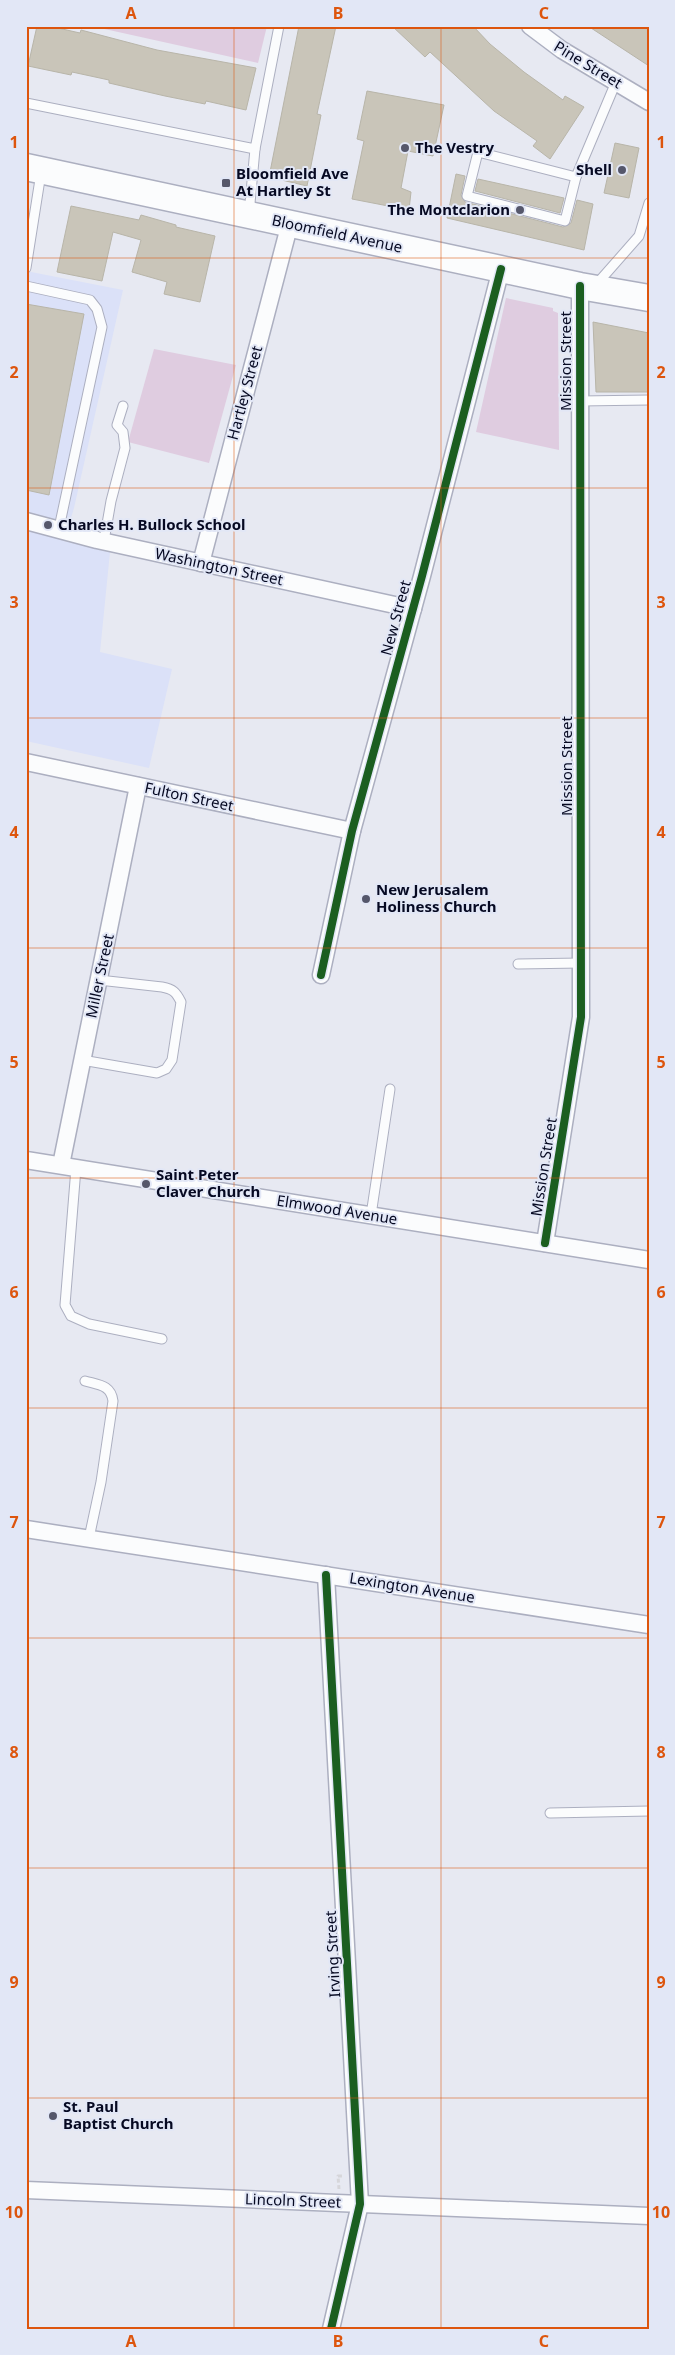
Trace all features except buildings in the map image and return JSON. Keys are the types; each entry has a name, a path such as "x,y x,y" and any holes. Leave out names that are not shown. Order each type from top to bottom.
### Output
{"main road":[{"name":"Bloomfield Avenue","path":"34,169 501,269 649,298"}],"street":[{"name":"Pine Street","path":"530,26 562,50 649,102"},
{"name":"Hartley Street","path":"201,562 290,224"},
{"name":"New Street","path":"321,975 352,831 413,608 501,269"},
{"name":"Mission Street","path":"546,1243 581,1017 580,401 587,287"},
{"name":"Washington Street","path":"26,521 104,541 413,608"},
{"name":"Fulton Street","path":"26,762 352,831"},
{"name":"Miller Street","path":"68,1166 82,1060 138,786"},
{"name":"Elmwood Avenue","path":"26,1160 649,1260"},
{"name":"Lexington Avenue","path":"26,1529 649,1625"},
{"name":"Irving Street","path":"326,1575 360,2204 332,2329"},
{"name":"Lincoln Street","path":"26,2190 649,2216"}],"lane":[{"path":"249,215 256,149 279,26"},
{"path":"576,177 478,152 467,196 565,221 576,177 616,82"},
{"path":"26,103 256,149"},
{"path":"26,268 34,169"},
{"path":"587,287 639,236 649,203"},
{"path":"26,286 90,300 97,309 102,327 59,528"},
{"path":"580,401 649,400"},
{"path":"104,541 111,500 125,448 123,432 117,425 123,406"},
{"path":"518,964 581,963"},
{"path":"82,1060 157,1073 166,1069 172,1060 181,1002 172,988 99,980"},
{"path":"371,1215 390,1089"},
{"path":"68,1166 65,1305 71,1316 89,1324 162,1339"},
{"path":"85,1381 106,1387 112,1392 113,1401 101,1482 89,1538"},
{"path":"550,1813 649,1811"}],"shaded area":[{"path":"91,26 267,26 258,63"},
{"name":"Charles H. Bullock School","path":"26,271 123,290 74,508 64,541 110,552 100,652 172,669 149,768 26,741"},
{"path":"506,298 553,308 553,311 558,313 559,450 476,432"},
{"path":"154,349 236,365 209,463 128,442"}],"cycle path":[{"path":"321,975 352,831 422,576 501,269"},
{"path":"545,1243 581,1017 580,286"},
{"path":"326,1575 360,2204 331,2329"}],"place":[{"name":"The Vestry","path":"405,148"},
{"name":"Shell","path":"622,170"},
{"name":"Bloomfield Ave At Hartley St","path":"226,183"},
{"name":"The Montclarion","path":"520,210"},
{"name":"Charles H. Bullock School","path":"48,525"},
{"name":"New Jerusalem Holiness Church","path":"366,899"},
{"name":"Saint Peter Claver Church","path":"146,1184"},
{"name":"St. Paul Baptist Church","path":"53,2116"}]}
